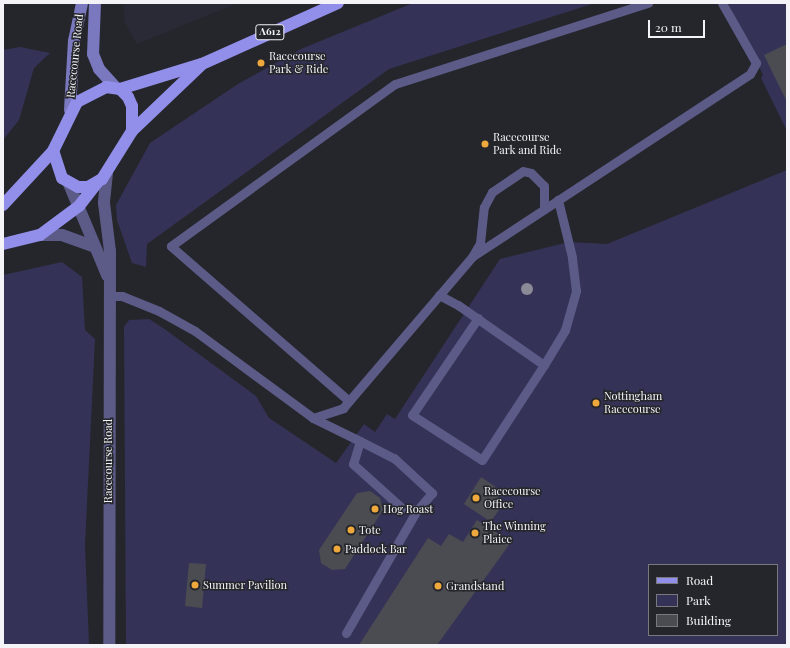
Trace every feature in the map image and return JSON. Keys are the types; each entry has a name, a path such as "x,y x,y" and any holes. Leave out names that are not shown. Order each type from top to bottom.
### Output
{"main road":[{"name":"A612","path":"118,89 202,64 338,3"},
{"name":"A612","path":"132,131 202,64"},
{"path":"3,205 53,152 70,110 95,90 118,89 132,106 132,131 107,173 79,206 40,235 3,244"},
{"path":"53,152 56,170 69,184 88,187 97,183"}],"street":[{"name":"Racecourse Road","path":"70,110 74,41 82,3"},
{"name":"Racecourse Road","path":"95,3 93,54 99,69 118,89"},
{"name":"Racecourse Road","path":"107,173 104,203 110,251 108,276 109,645"},
{"name":"Racecourse Road","path":"69,184 79,206 92,246 108,276"},
{"path":"40,235 62,235 92,246"}],"lane":[{"path":"349,401 171,246 395,84 648,3"},
{"path":"472,257 750,74 756,63 722,3"},
{"path":"314,418 343,408 472,257 480,242 484,207 492,192 523,171 531,172 544,186 544,209"},
{"path":"478,318 412,415 482,460 565,330 576,291 572,257 558,200"},
{"path":"439,295 478,318 544,365"},
{"path":"108,296 122,296 159,310 195,331 314,418 394,458 432,493 417,510 346,633"},
{"path":"360,441 353,464 402,508 417,510"}],"shaded area":[{"path":"123,3 238,3 137,44 125,23"}],"green space":[{"path":"413,3 595,3 389,69 147,244 146,267 132,263 117,220 116,205 150,143 238,84 301,49"},
{"path":"728,3 787,3 787,131 761,78 763,75"},
{"path":"20,47 50,53 34,68 19,120 3,140 3,50"},
{"name":"Nottingham Racecourse","path":"787,170 787,645 126,645 124,327 129,320 149,319 166,330 256,396 269,418 336,463 364,424 375,432 387,414 395,419 500,259 569,242 607,244"},
{"path":"62,262 82,277 85,330 95,339 85,545 89,645 3,645 3,275"}],"building":[{"path":"787,44 787,102 764,55"},
{"name":"Racecourse Office","path":"481,477 502,491 496,500 502,505 491,522 464,504"},
{"name":"Tote","path":"370,491 380,498 383,510 345,569 332,570 321,563 319,550 357,493"},
{"name":"Grandstand","path":"477,520 511,542 437,645 359,645 428,538 441,546 449,534 463,542"},
{"name":"Summer Pavilion","path":"189,563 206,564 202,608 185,606"}],"place":[{"name":"Racecourse Park & Ride","path":"261,63"},
{"name":"Racecourse Park and Ride","path":"485,144"},
{"name":"Nottingham Racecourse","path":"596,403"},
{"name":"Racecourse Office","path":"476,498"},
{"name":"Hog Roast","path":"375,509"},
{"name":"Tote","path":"351,530"},
{"name":"The Winning Plaice","path":"475,533"},
{"name":"Paddock Bar","path":"337,549"},
{"name":"Summer Pavilion","path":"195,585"},
{"name":"Grandstand","path":"438,586"}]}
